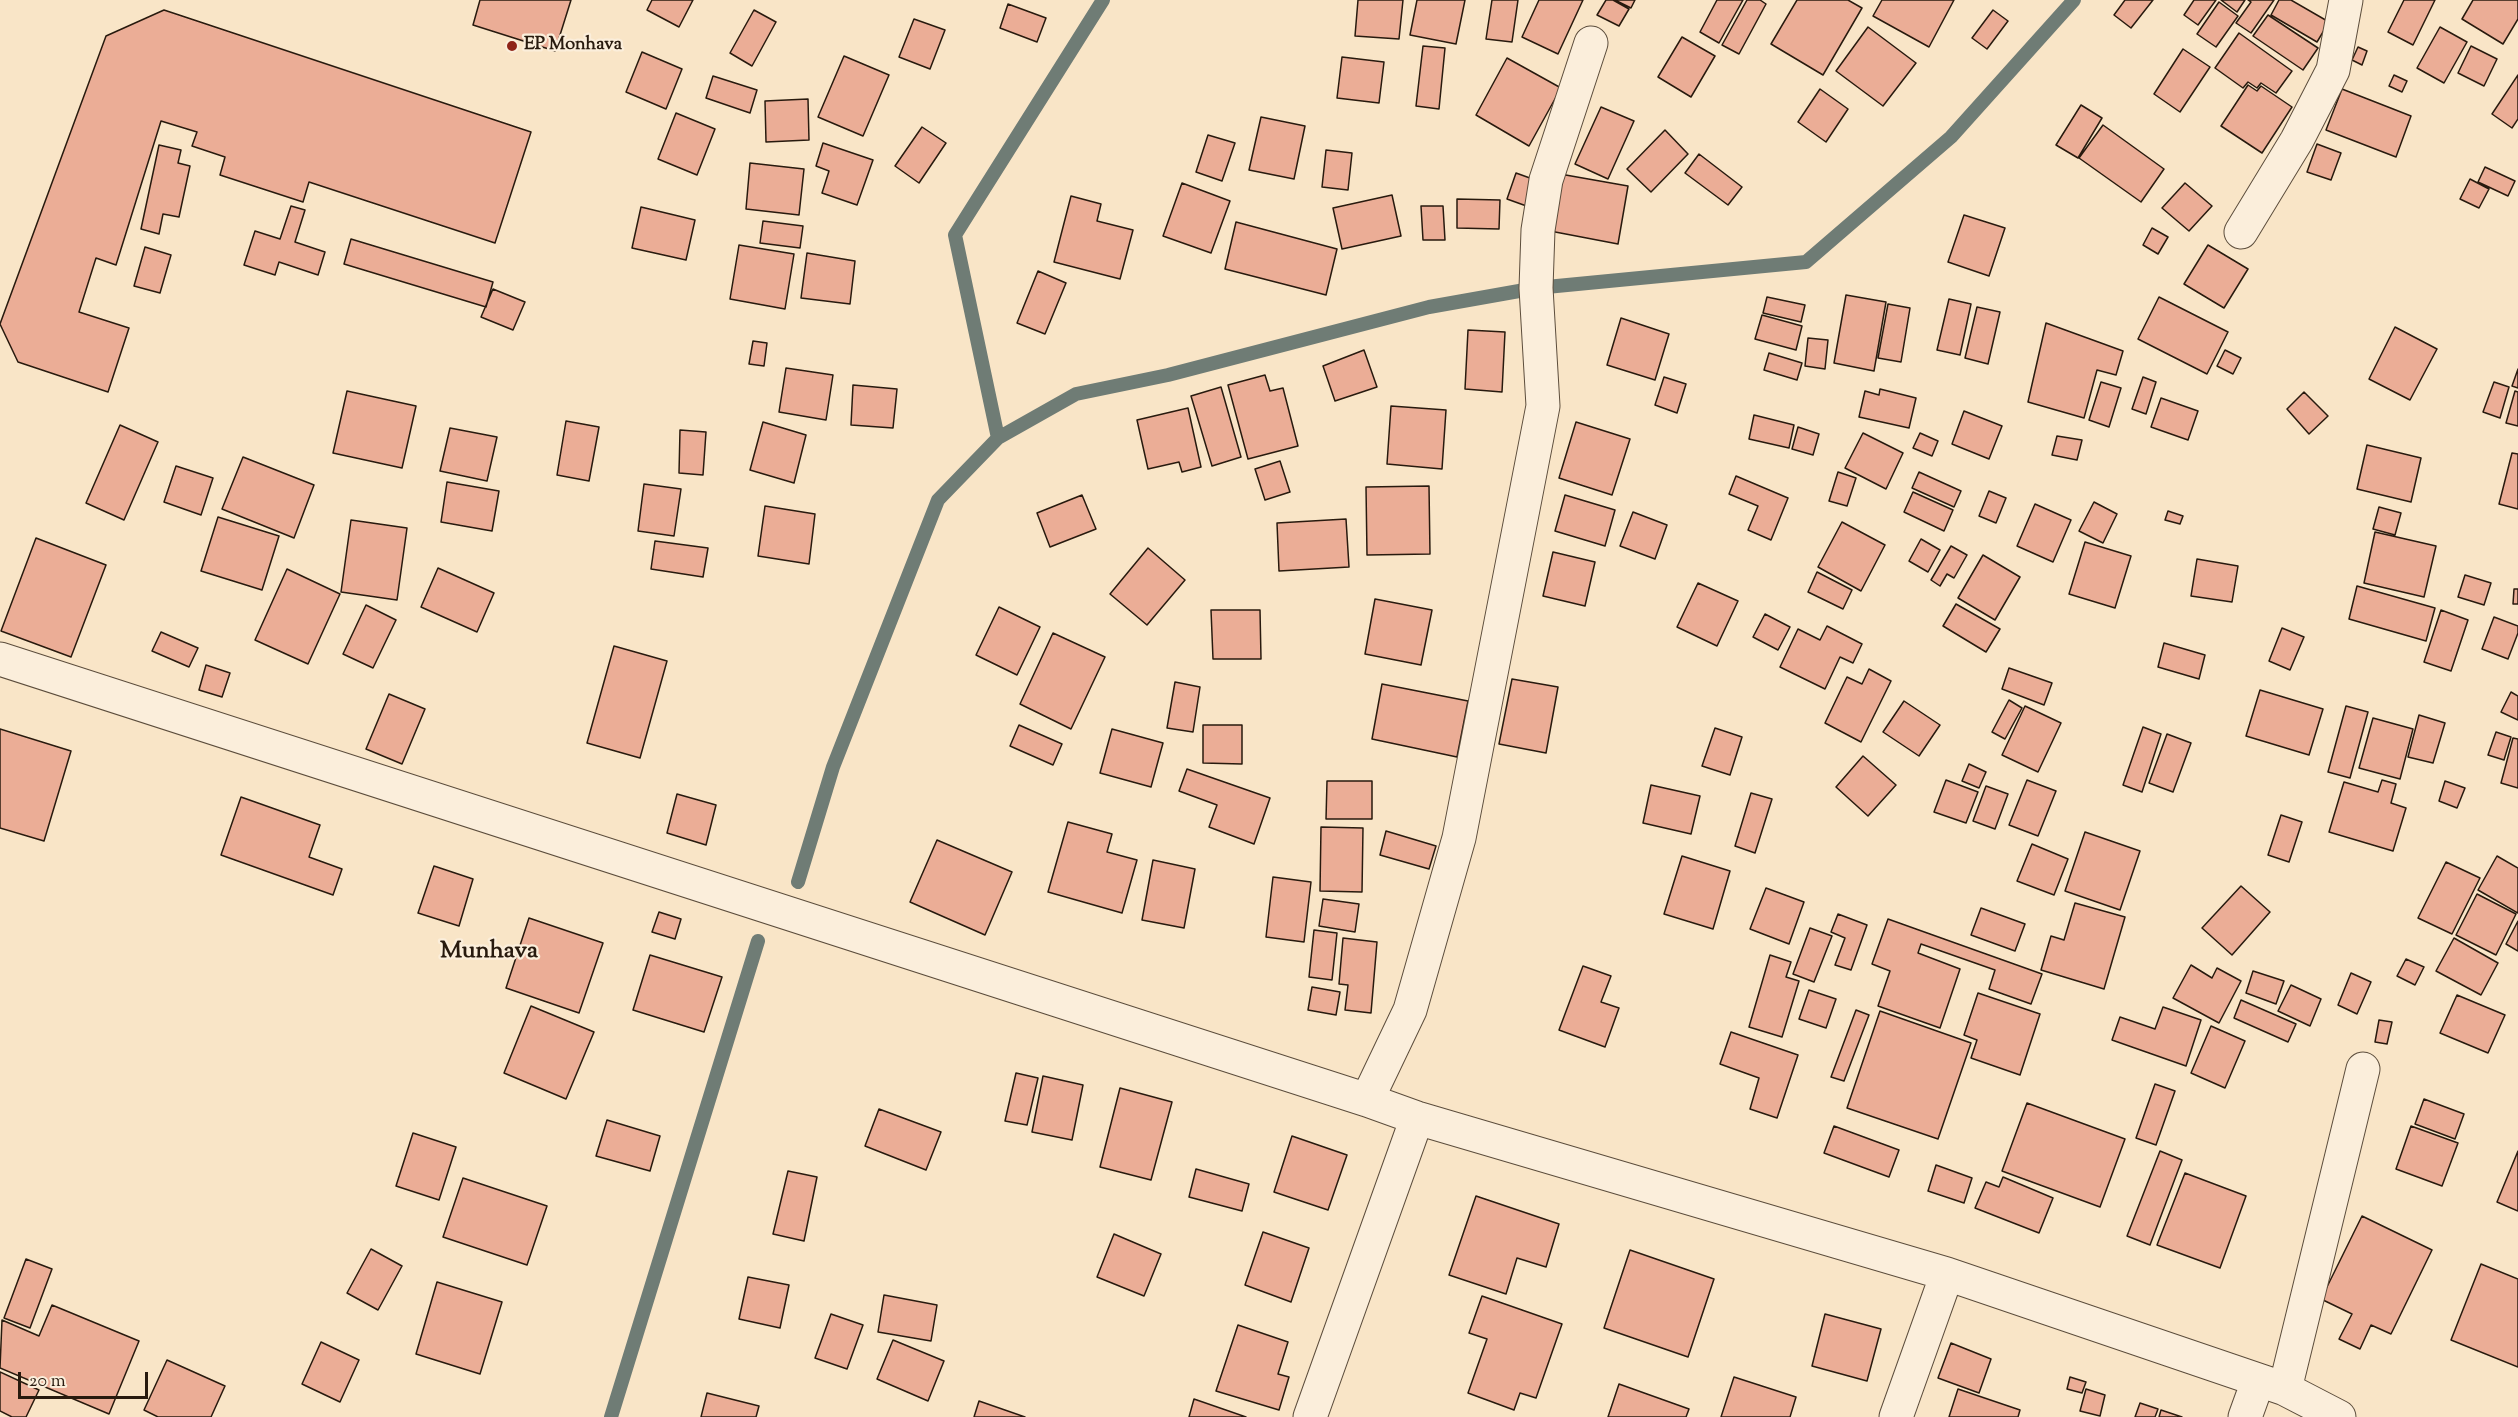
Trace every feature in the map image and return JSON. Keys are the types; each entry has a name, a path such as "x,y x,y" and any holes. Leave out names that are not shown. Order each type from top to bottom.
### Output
{"street":[{"path":"2241,232 2297,140 2333,70 2346,0"},
{"path":"1367,1100 1410,1010 1459,838 1543,406 1536,288 1538,230 1546,180 1591,43"},
{"path":"0,659 1417,1118 1947,1274 2271,1385 2339,1417"},
{"path":"2245,1417 2271,1385 2363,1069"},
{"path":"1310,1417 1417,1118"},
{"path":"1896,1417 1947,1274"}],"building":[{"path":"480,0 571,0 555,51 473,25"},
{"path":"652,0 693,0 679,27 647,10"},
{"path":"1358,0 1403,0 1399,39 1355,36"},
{"path":"1417,0 1465,0 1456,44 1410,35"},
{"path":"1492,0 1518,0 1512,42 1486,39"},
{"path":"1539,0 1583,0 1558,54 1522,37"},
{"path":"1606,0 1613,0 1629,9 1619,26 1597,15"},
{"path":"1615,0 1635,0 1631,8"},
{"path":"1717,0 1743,0 1719,43 1700,32"},
{"path":"1747,0 1760,0 1766,4 1739,54 1722,45"},
{"path":"1797,0 1848,0 1862,8 1823,75 1771,44"},
{"path":"1882,0 1954,0 1929,47 1873,16"},
{"path":"2125,0 2153,0 2131,28 2114,15"},
{"path":"2194,0 2216,0 2198,25 2184,15"},
{"path":"2221,0 2245,0 2237,12"},
{"path":"2248,0 2274,0 2251,33 2236,23 2251,2"},
{"path":"2279,0 2291,0 2329,22 2317,42 2271,15"},
{"path":"2404,0 2435,0 2413,45 2388,32"},
{"path":"2473,0 2518,0 2518,19 2503,44 2462,19"},
{"path":"2219,2 2238,16 2216,47 2197,34"},
{"path":"1008,4 1046,18 1037,42 1000,28"},
{"path":"164,10 531,132 495,243 309,182 303,202 220,175 225,157 192,146 197,132 161,121 116,265 96,258 79,312 129,328 108,392 18,362 0,324 106,36"},
{"path":"754,10 776,22 752,66 730,53"},
{"path":"1993,10 2008,21 1987,49 1972,38"},
{"path":"2268,15 2318,48 2303,70 2253,36"},
{"path":"914,19 945,30 930,69 899,57"},
{"path":"1868,27 1916,63 1883,106 1836,71"},
{"path":"2440,27 2467,42 2444,83 2417,68"},
{"path":"2239,33 2292,71 2276,93 2261,83 2257,88 2248,82 2243,88 2215,68"},
{"path":"1682,37 1715,56 1691,97 1658,77"},
{"path":"1423,46 1445,48 1439,109 1416,106"},
{"path":"2471,46 2497,59 2484,86 2458,73"},
{"path":"2358,47 2367,51 2362,65 2352,60"},
{"path":"2183,49 2210,67 2180,112 2154,94"},
{"path":"642,52 682,69 666,109 626,92"},
{"path":"844,56 889,75 863,136 818,117"},
{"path":"1342,57 1384,62 1379,103 1337,98"},
{"path":"1507,58 1561,88 1529,146 1476,115"},
{"path":"2394,75 2407,81 2402,92 2389,86"},
{"path":"2518,75 2518,119 2512,128 2492,114"},
{"path":"713,76 757,90 750,113 706,98"},
{"path":"2248,85 2257,91 2261,86 2292,107 2262,153 2221,126"},
{"path":"1820,89 1848,109 1826,142 1798,122"},
{"path":"2342,89 2411,116 2396,157 2326,130"},
{"path":"808,99 809,140 766,142 765,101"},
{"path":"2081,105 2102,118 2078,158 2056,145"},
{"path":"1601,107 1634,121 1608,179 1575,164"},
{"path":"676,113 715,129 697,175 658,159"},
{"path":"1261,117 1305,126 1294,179 1249,170"},
{"path":"2103,125 2164,169 2141,202 2079,158"},
{"path":"922,127 946,143 919,183 895,166"},
{"path":"1665,130 1688,154 1651,192 1627,169"},
{"path":"1208,135 1235,143 1222,181 1196,172"},
{"path":"823,143 873,160 857,205 822,193 829,171 816,166"},
{"path":"2317,144 2341,153 2331,180 2307,172"},
{"path":"159,145 181,150 178,163 190,166 179,217 163,214 159,234 141,229"},
{"path":"1326,150 1352,153 1348,190 1322,187"},
{"path":"1699,154 1742,187 1728,205 1685,173"},
{"path":"750,163 804,169 799,215 746,209"},
{"path":"2485,167 2515,181 2508,196 2478,182"},
{"path":"1516,173 1541,182 1532,208 1507,199"},
{"path":"1560,174 1628,186 1618,244 1550,231"},
{"path":"2470,179 2489,189 2479,208 2460,199"},
{"path":"1182,183 1230,201 1211,253 1163,236"},
{"path":"2185,183 2212,206 2189,231 2162,208"},
{"path":"1392,195 1401,236 1342,249 1333,208"},
{"path":"1071,196 1101,204 1097,221 1133,230 1120,279 1054,262"},
{"path":"1457,199 1500,200 1499,229 1457,228"},
{"path":"291,206 305,210 295,242 325,252 318,275 279,262 275,275 244,265 255,231 280,239"},
{"path":"1421,206 1443,206 1445,240 1423,240"},
{"path":"641,207 695,220 686,260 632,248"},
{"path":"1964,215 2005,228 1989,276 1948,262"},
{"path":"763,221 803,226 800,248 760,243"},
{"path":"1236,222 1337,249 1326,295 1225,269"},
{"path":"2152,228 2168,237 2158,254 2143,245"},
{"path":"351,239 493,282 486,307 344,264"},
{"path":"739,245 794,254 785,309 730,299"},
{"path":"2208,245 2248,269 2224,308 2184,284"},
{"path":"145,247 171,255 160,293 134,286"},
{"path":"807,253 855,261 850,304 801,298"},
{"path":"1038,271 1066,283 1045,334 1017,323"},
{"path":"493,289 525,302 513,330 481,317"},
{"path":"1846,295 1886,302 1874,371 1834,363"},
{"path":"1767,297 1805,305 1801,322 1763,313"},
{"path":"2159,297 2228,332 2207,374 2138,339"},
{"path":"1949,299 1971,304 1960,355 1937,350"},
{"path":"1888,304 1910,308 1901,362 1878,358"},
{"path":"1977,307 2000,312 1988,364 1965,358"},
{"path":"1762,315 1802,326 1796,350 1755,339"},
{"path":"1621,318 1669,334 1655,380 1607,365"},
{"path":"2046,323 2123,351 2116,375 2097,370 2084,418 2028,402"},
{"path":"2395,327 2437,349 2410,400 2369,379"},
{"path":"1468,330 1505,332 1502,392 1465,389"},
{"path":"1808,338 1828,340 1825,369 1805,366"},
{"path":"753,341 767,343 764,366 749,364"},
{"path":"1364,350 1377,387 1335,401 1323,366"},
{"path":"2225,350 2241,358 2233,374 2217,366"},
{"path":"1769,353 1802,363 1797,380 1764,370"},
{"path":"786,368 833,375 826,420 779,412"},
{"path":"2518,369 2518,388 2512,386"},
{"path":"1265,375 1270,391 1283,388 1298,446 1248,459 1228,385"},
{"path":"1664,377 1686,384 1677,413 1655,405"},
{"path":"2143,377 2156,382 2146,414 2132,409"},
{"path":"2101,382 2121,388 2109,427 2089,420"},
{"path":"2494,382 2509,387 2500,418 2483,412"},
{"path":"853,385 897,389 893,428 851,425"},
{"path":"1221,387 1241,457 1212,466 1191,396"},
{"path":"1880,389 1916,398 1909,428 1859,417 1865,391 1879,395"},
{"path":"347,391 416,406 402,468 333,453"},
{"path":"2515,391 2518,392 2518,426 2506,423"},
{"path":"2304,392 2328,416 2309,434 2287,409"},
{"path":"2161,398 2198,411 2188,440 2151,427"},
{"path":"1391,406 1446,410 1442,469 1387,464"},
{"path":"1188,408 1201,467 1182,472 1179,462 1148,469 1137,420"},
{"path":"1964,411 2002,426 1989,459 1952,444"},
{"path":"1754,415 1794,425 1789,448 1749,439"},
{"path":"566,421 599,427 589,481 557,475"},
{"path":"763,422 806,435 794,483 750,470"},
{"path":"1576,422 1630,439 1612,495 1559,478"},
{"path":"120,425 158,442 124,520 86,503"},
{"path":"1798,427 1819,434 1813,455 1792,449"},
{"path":"450,428 497,437 487,481 440,471"},
{"path":"680,430 706,432 703,475 679,473"},
{"path":"1863,433 1903,453 1886,489 1845,468"},
{"path":"1920,433 1938,441 1932,456 1913,448"},
{"path":"2057,436 2082,440 2077,460 2052,455"},
{"path":"2367,445 2421,458 2411,502 2357,489"},
{"path":"2512,453 2518,454 2518,509 2499,504"},
{"path":"243,457 314,485 294,538 222,509"},
{"path":"1280,461 1290,492 1265,500 1255,469"},
{"path":"176,466 213,478 201,515 164,502"},
{"path":"1838,472 1856,478 1847,506 1829,501"},
{"path":"1919,472 1961,491 1954,507 1912,488"},
{"path":"1736,476 1788,498 1771,540 1748,530 1758,506 1729,494"},
{"path":"447,482 499,491 492,531 441,522"},
{"path":"644,484 681,489 674,536 638,531"},
{"path":"1429,486 1430,554 1367,555 1366,487"},
{"path":"1989,491 2006,498 1996,523 1979,516"},
{"path":"1913,492 1953,510 1944,531 1904,512"},
{"path":"1082,495 1096,529 1050,547 1037,513"},
{"path":"1565,495 1615,510 1605,546 1555,531"},
{"path":"2094,502 2117,514 2103,543 2079,531"},
{"path":"2035,504 2071,520 2053,562 2017,546"},
{"path":"765,506 815,514 809,564 758,556"},
{"path":"2379,507 2401,513 2395,535 2373,529"},
{"path":"2168,511 2183,516 2180,524 2165,520"},
{"path":"1633,512 1667,525 1655,559 1620,546"},
{"path":"218,517 279,536 262,590 201,571"},
{"path":"1346,519 1349,567 1279,571 1277,523"},
{"path":"351,520 407,528 397,600 341,592"},
{"path":"1842,522 1885,545 1861,591 1818,567"},
{"path":"2375,532 2436,546 2424,597 2364,583"},
{"path":"36,538 106,565 71,657 1,631"},
{"path":"1921,539 1940,550 1928,572 1909,561"},
{"path":"655,541 708,548 703,577 651,569"},
{"path":"2085,542 2131,556 2115,608 2069,594"},
{"path":"1951,546 1967,555 1954,578 1947,574 1940,586 1931,580"},
{"path":"1148,548 1185,580 1147,625 1110,594"},
{"path":"1553,552 1595,562 1585,606 1543,596"},
{"path":"1983,555 2020,577 1995,620 1958,598"},
{"path":"2197,559 2238,566 2232,602 2191,596"},
{"path":"438,568 494,593 477,632 421,607"},
{"path":"287,569 340,594 308,664 255,640"},
{"path":"1817,572 1852,590 1843,609 1808,592"},
{"path":"2465,575 2491,583 2484,605 2458,597"},
{"path":"1698,583 1738,601 1717,646 1677,627"},
{"path":"2357,586 2435,608 2426,641 2349,619"},
{"path":"2514,589 2518,589 2518,604 2513,604"},
{"path":"1375,599 1432,610 1421,665 1365,654"},
{"path":"1956,604 2000,629 1986,652 1943,626"},
{"path":"366,605 396,620 373,668 343,654"},
{"path":"999,607 1040,627 1017,675 976,655"},
{"path":"1211,610 1260,610 1261,659 1213,659"},
{"path":"2441,610 2468,620 2451,671 2424,662"},
{"path":"1765,614 1790,627 1778,650 1753,637"},
{"path":"2494,617 2518,626 2518,633 2508,659 2482,649"},
{"path":"1827,626 1862,644 1853,663 1840,657 1825,689 1780,667 1798,629 1820,640"},
{"path":"2282,628 2304,637 2290,670 2269,661"},
{"path":"161,632 198,648 189,667 152,651"},
{"path":"1053,633 1105,657 1071,729 1020,704"},
{"path":"2164,643 2205,655 2199,679 2158,667"},
{"path":"614,646 667,661 640,758 587,743"},
{"path":"206,665 230,673 222,697 199,690"},
{"path":"2009,668 2052,683 2044,705 2002,689"},
{"path":"1869,669 1891,681 1861,742 1825,723 1847,677 1862,684"},
{"path":"1512,679 1558,687 1546,753 1499,744"},
{"path":"1175,682 1200,687 1193,732 1167,728"},
{"path":"1382,684 1468,701 1457,757 1372,739"},
{"path":"2260,690 2323,709 2309,755 2246,736"},
{"path":"2511,692 2518,696 2518,720 2501,712"},
{"path":"389,694 425,709 402,764 366,749"},
{"path":"2009,700 2022,708 2005,739 1992,732"},
{"path":"1904,701 1940,725 1919,756 1883,732"},
{"path":"2025,706 2061,723 2038,772 2002,755"},
{"path":"2346,706 2368,712 2350,778 2328,772"},
{"path":"2419,715 2445,723 2433,763 2408,757"},
{"path":"2373,718 2413,729 2400,779 2359,768"},
{"path":"1019,725 1062,744 1053,765 1010,746"},
{"path":"1203,725 1242,725 1242,764 1203,763"},
{"path":"2143,727 2161,734 2142,792 2123,785"},
{"path":"1715,728 1742,737 1730,775 1702,766"},
{"path":"0,729 71,751 44,841 0,828"},
{"path":"1112,729 1163,743 1151,787 1100,773"},
{"path":"2496,732 2511,737 2504,760 2488,755"},
{"path":"2167,734 2191,743 2173,792 2149,783"},
{"path":"2513,738 2518,739 2518,788 2501,783"},
{"path":"1863,756 1896,785 1868,816 1836,787"},
{"path":"1969,764 1986,772 1979,788 1962,781"},
{"path":"1187,769 1270,798 1254,844 1209,827 1217,805 1179,791"},
{"path":"1946,780 1978,792 1966,823 1934,812"},
{"path":"2027,780 2056,791 2038,836 2009,825"},
{"path":"2382,780 2396,784 2391,803 2406,808 2393,851 2329,832 2344,782 2378,792"},
{"path":"1327,781 1372,781 1372,819 1326,819"},
{"path":"2445,781 2465,788 2457,808 2439,801"},
{"path":"1651,785 1700,796 1691,834 1643,823"},
{"path":"1986,786 2008,794 1995,829 1973,821"},
{"path":"1751,793 1772,799 1755,853 1735,846"},
{"path":"677,794 716,805 706,845 667,833"},
{"path":"241,797 320,825 309,857 342,869 333,895 221,855"},
{"path":"2281,815 2302,822 2289,862 2268,855"},
{"path":"1068,822 1112,834 1107,852 1137,860 1122,913 1048,892"},
{"path":"1321,827 1363,828 1362,892 1320,891"},
{"path":"1386,831 1436,846 1429,869 1380,855"},
{"path":"2085,832 2140,851 2120,910 2065,891"},
{"path":"937,840 1012,872 985,935 910,902"},
{"path":"2032,844 2068,859 2054,895 2017,881"},
{"path":"1682,856 1730,871 1713,929 1664,914"},
{"path":"2497,856 2518,868 2518,913 2478,890"},
{"path":"1153,860 1195,869 1184,928 1142,920"},
{"path":"2446,862 2480,878 2452,934 2418,918"},
{"path":"434,866 473,879 459,926 418,913"},
{"path":"1273,877 1311,882 1304,942 1266,937"},
{"path":"2241,886 2270,912 2232,955 2202,928"},
{"path":"1766,888 1804,902 1789,944 1750,929"},
{"path":"2477,894 2516,914 2496,955 2456,935"},
{"path":"1323,899 1359,904 1355,932 1319,926"},
{"path":"2075,903 2125,917 2104,989 2041,970 2051,936 2064,940"},
{"path":"1981,908 2025,924 2015,951 1971,935"},
{"path":"659,912 681,919 675,939 652,932"},
{"path":"1838,914 1867,925 1851,970 1835,965 1845,938 1831,932"},
{"path":"529,918 603,943 579,1013 506,988"},
{"path":"1888,919 2042,974 2031,1004 1989,989 1995,970 1921,944 1918,953 1960,969 1940,1028 1878,1006 1890,971 1872,964"},
{"path":"2518,921 2518,951 2506,944"},
{"path":"1810,928 1832,936 1814,982 1793,974"},
{"path":"1314,930 1337,933 1332,980 1309,977"},
{"path":"1343,938 1377,942 1371,1013 1345,1010 1348,985 1339,984"},
{"path":"2454,938 2498,963 2481,995 2436,971"},
{"path":"650,955 722,977 704,1032 633,1010"},
{"path":"1770,955 1791,962 1786,977 1799,981 1782,1037 1749,1027"},
{"path":"2406,959 2424,967 2415,985 2397,976"},
{"path":"2191,965 2212,978 2217,968 2241,981 2219,1023 2173,998"},
{"path":"1583,966 1611,976 1601,1002 1619,1008 1605,1047 1559,1030"},
{"path":"2253,971 2284,981 2276,1004 2246,993"},
{"path":"2351,973 2371,982 2357,1014 2338,1005"},
{"path":"2291,985 2321,999 2310,1026 2278,1011"},
{"path":"1312,987 1340,992 1336,1015 1308,1010"},
{"path":"1809,990 1836,999 1826,1028 1799,1019"},
{"path":"1978,993 2040,1014 2020,1075 1971,1058 1977,1040 1964,1035"},
{"path":"2457,995 2505,1015 2488,1053 2440,1033"},
{"path":"2241,1000 2296,1024 2288,1042 2234,1018"},
{"path":"531,1006 594,1032 566,1099 504,1073"},
{"path":"2163,1007 2201,1020 2186,1066 2112,1040 2120,1017 2155,1029"},
{"path":"1856,1010 1869,1015 1844,1081 1831,1077"},
{"path":"1880,1011 1971,1043 1938,1139 1847,1108"},
{"path":"2379,1020 2392,1022 2387,1044 2375,1042"},
{"path":"2211,1026 2245,1041 2225,1088 2191,1073"},
{"path":"1731,1032 1798,1055 1777,1118 1750,1109 1759,1078 1720,1064"},
{"path":"1016,1073 1038,1078 1027,1125 1005,1121"},
{"path":"1043,1076 1083,1085 1072,1140 1032,1132"},
{"path":"2155,1084 2175,1091 2156,1145 2136,1138"},
{"path":"1120,1088 1172,1102 1151,1180 1100,1167"},
{"path":"2424,1099 2464,1114 2455,1139 2415,1124"},
{"path":"2027,1103 2125,1139 2100,1207 2002,1171"},
{"path":"879,1109 941,1132 926,1170 865,1146"},
{"path":"607,1120 660,1136 650,1171 596,1156"},
{"path":"1834,1126 1899,1150 1889,1177 1824,1153"},
{"path":"2411,1126 2458,1143 2442,1186 2396,1169"},
{"path":"413,1133 456,1147 439,1200 396,1186"},
{"path":"1292,1136 1347,1155 1328,1210 1274,1192"},
{"path":"2160,1151 2182,1160 2150,1245 2127,1236"},
{"path":"2518,1151 2518,1211 2497,1202"},
{"path":"1936,1165 1972,1178 1964,1203 1928,1191"},
{"path":"1196,1169 1249,1184 1242,1211 1189,1197"},
{"path":"788,1171 817,1177 804,1241 773,1234"},
{"path":"2185,1173 2246,1196 2220,1268 2157,1245"},
{"path":"2003,1177 2053,1198 2039,1233 1975,1208 1986,1182 1999,1187"},
{"path":"463,1178 547,1206 527,1265 443,1237"},
{"path":"1476,1196 1559,1224 1546,1267 1517,1258 1506,1294 1449,1275"},
{"path":"2362,1216 2432,1250 2391,1334 2371,1325 2360,1349 2339,1339 2352,1314 2321,1299"},
{"path":"1263,1232 1309,1248 1291,1302 1245,1285"},
{"path":"1114,1234 1161,1254 1144,1296 1097,1277"},
{"path":"371,1249 402,1266 378,1310 347,1293"},
{"path":"1630,1250 1714,1279 1688,1357 1604,1328"},
{"path":"26,1259 52,1269 30,1328 4,1318"},
{"path":"2481,1264 2518,1279 2518,1367 2451,1340"},
{"path":"748,1277 789,1285 780,1328 739,1319"},
{"path":"437,1282 502,1302 480,1374 416,1354"},
{"path":"884,1295 937,1305 931,1341 878,1332"},
{"path":"1482,1296 1562,1324 1536,1398 1520,1393 1514,1410 1468,1393 1487,1339 1469,1333"},
{"path":"52,1305 139,1341 109,1414 0,1368 2,1320 39,1336"},
{"path":"831,1314 863,1325 847,1369 815,1358"},
{"path":"1825,1314 1881,1329 1867,1381 1812,1366"},
{"path":"1238,1325 1288,1342 1278,1374 1289,1377 1279,1410 1216,1391"},
{"path":"893,1340 944,1361 928,1401 877,1379"},
{"path":"321,1342 359,1360 340,1402 302,1384"},
{"path":"1951,1343 1991,1359 1979,1393 1938,1378"},
{"path":"167,1360 225,1386 211,1417 158,1417 144,1410"},
{"path":"0,1372 39,1390 26,1417 12,1417 0,1411"},
{"path":"1734,1377 1796,1397 1790,1417 1721,1417"},
{"path":"2070,1377 2086,1382 2082,1393 2067,1389"},
{"path":"1619,1384 1689,1409 1686,1417 1608,1417"},
{"path":"1958,1389 2020,1410 2018,1417 1949,1417"},
{"path":"2086,1389 2105,1395 2100,1416 2080,1411"},
{"path":"707,1393 759,1406 756,1417 701,1417"},
{"path":"1194,1399 1246,1417 1189,1417"},
{"path":"979,1401 1025,1417 974,1417"},
{"path":"2140,1403 2158,1409 2155,1417 2135,1417"},
{"path":"2161,1410 2182,1417 2159,1417"}],"waterway":[{"path":"998,438 955,235 1103,0"},
{"path":"798,882 833,767 938,500 998,438 1076,394 1168,375 1429,307 1536,288 1806,262 1951,137 2074,0"},
{"path":"611,1417 758,941"}],"place":[{"name":"EP Monhava","path":"512,46"}],"district":[{"name":"Munhava","path":"489,953"}]}
